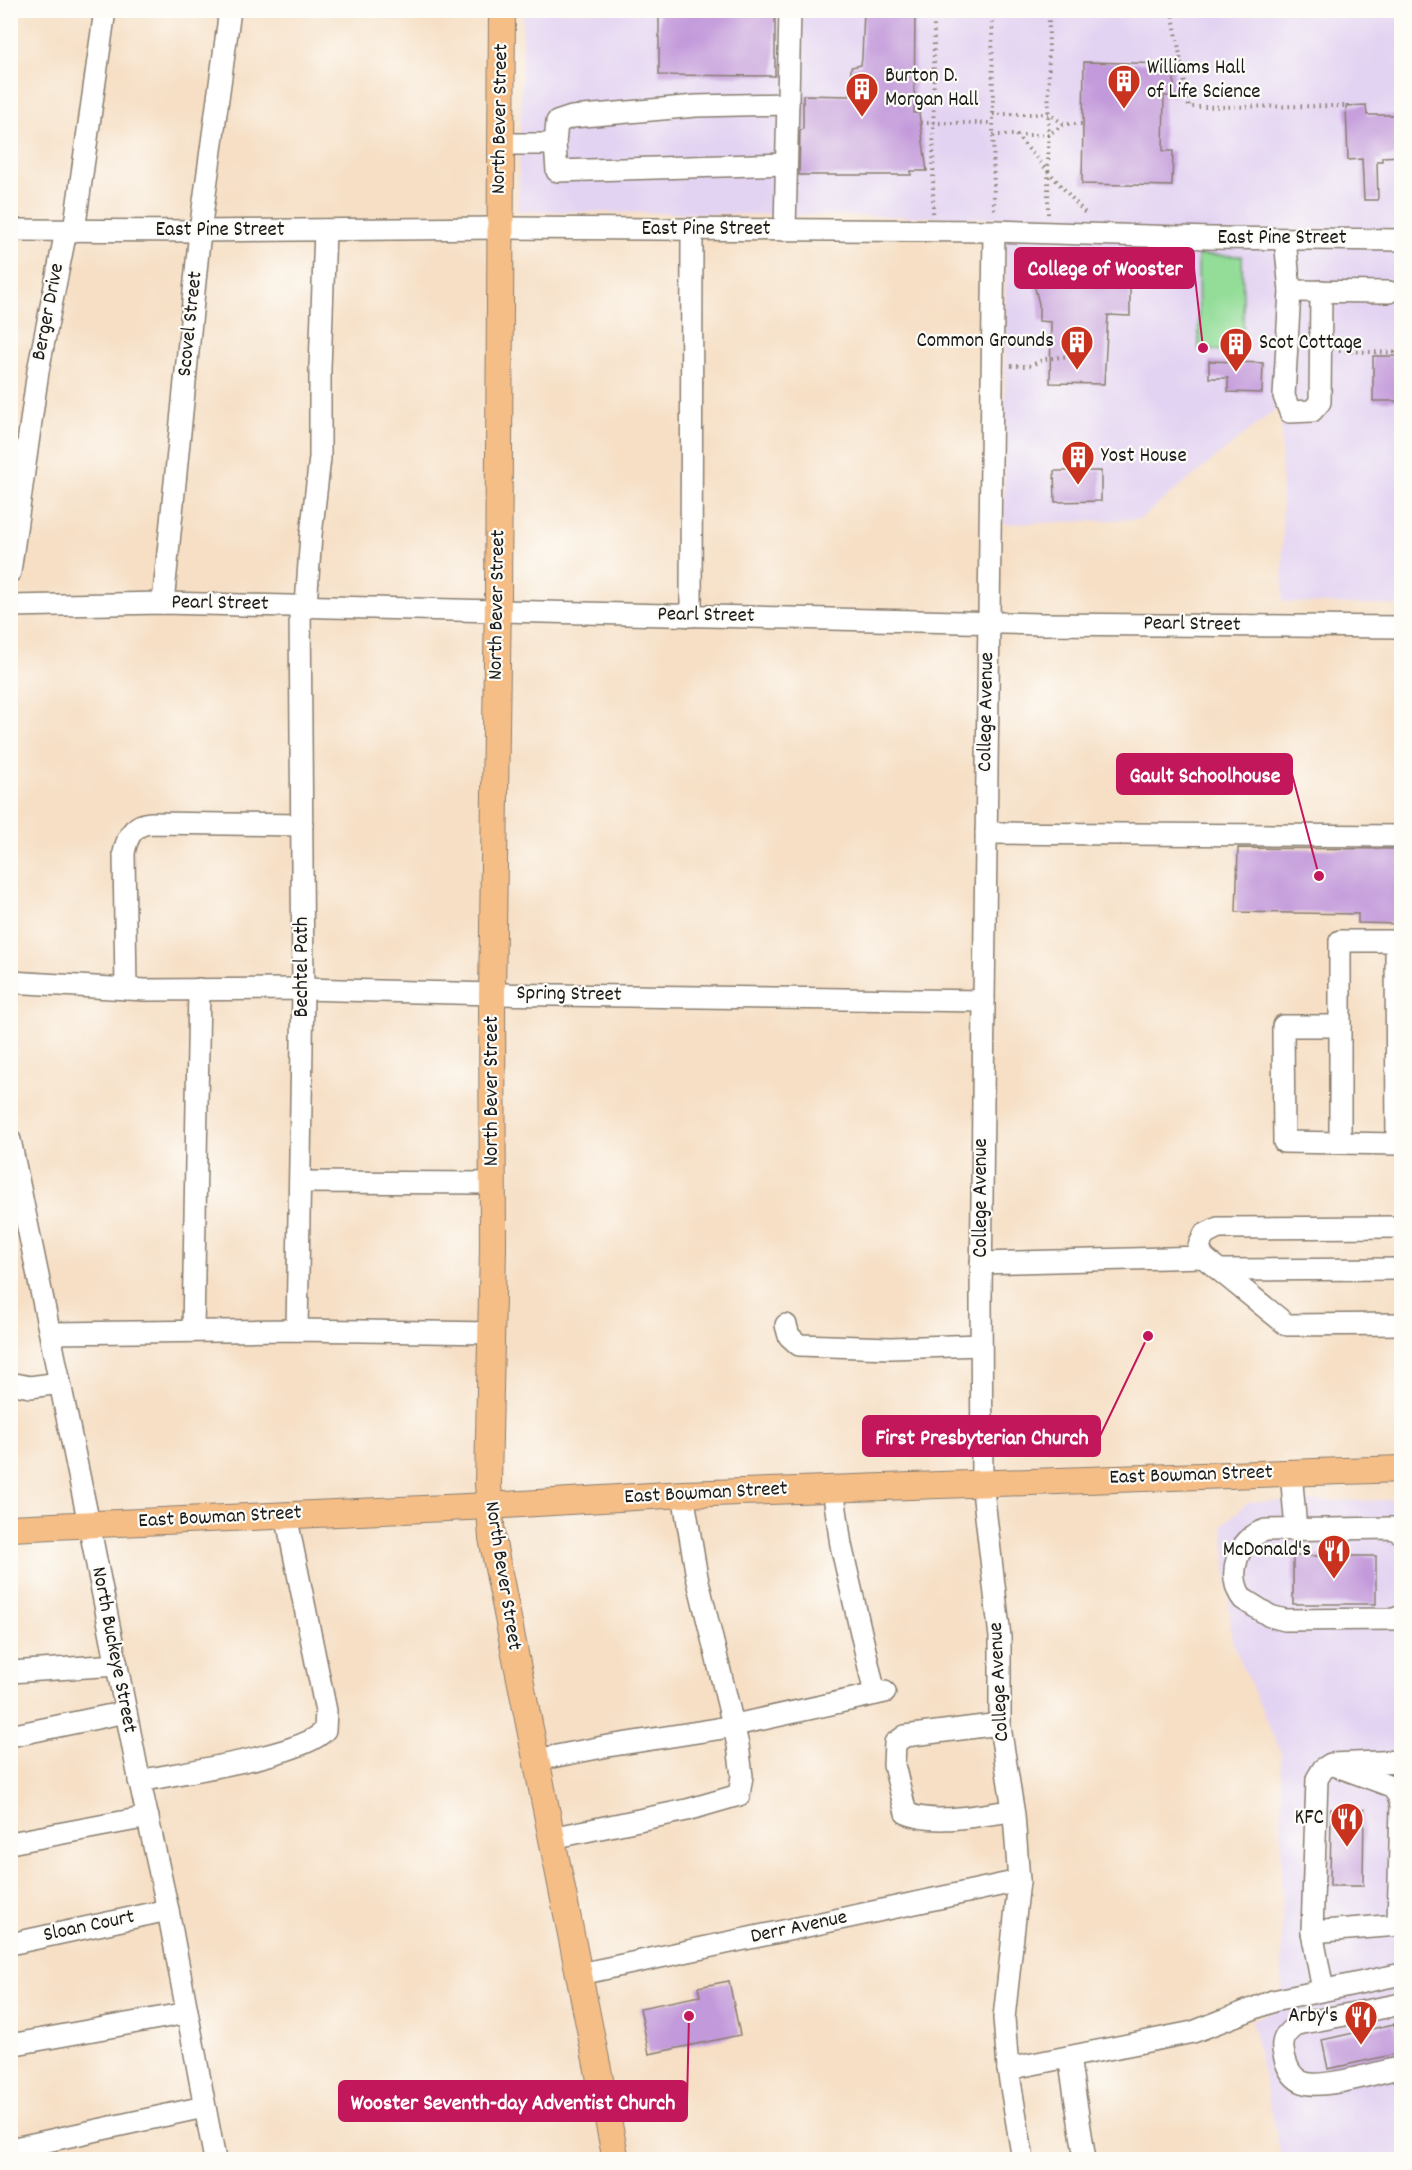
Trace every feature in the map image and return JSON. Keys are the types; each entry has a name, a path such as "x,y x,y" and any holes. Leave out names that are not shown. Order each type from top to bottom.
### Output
{"main road":[{"name":"North Bever Street","path":"502,10 489,1506 492,1538 616,2160"},
{"name":"East Bowman Street","path":"10,1528 87,1514 286,1515 683,1494 1401,1469"}],"street":[{"name":"Berger Drive","path":"10,573 38,371 70,231 105,10"},
{"name":"Scovel Street","path":"163,603 200,231 230,10"},
{"path":"785,230 790,10"},
{"path":"786,164 557,171 555,144 557,122 572,117 696,106 788,104"},
{"path":"500,144 555,144"},
{"name":"East Pine Street","path":"10,230 499,228 994,231 1401,240"},
{"name":"Bechtel Path","path":"297,1329 303,988 303,605 320,458 320,368 325,230"},
{"path":"691,616 692,230"},
{"name":"College Avenue","path":"994,231 981,1263 982,1482 1000,1637 1000,1724 1013,1811 1019,1881 1004,2018 1008,2069 1023,2160"},
{"path":"1285,239 1290,291 1284,396 1290,412 1312,411 1320,402 1321,291"},
{"path":"1290,291 1389,292"},
{"name":"Pearl Street","path":"10,606 163,603 303,605 691,616 1401,627"},
{"path":"126,988 124,853 128,836 133,830 151,823 302,825"},
{"path":"986,833 1401,836"},
{"path":"1340,1026 1283,1026 1284,1142 1340,1143 1399,1144 1399,941 1340,941 1340,1026 1340,1143"},
{"name":"Spring Street","path":"10,982 126,988 303,988 492,994 984,1001"},
{"path":"193,1331 198,989"},
{"name":"North Buckeye Street","path":"10,1140 51,1333 139,1781 168,1910 215,2160"},
{"path":"300,1182 493,1184"},
{"path":"1401,1227 1218,1228 1204,1235 1199,1246 1203,1257 1287,1325 1401,1324"},
{"path":"981,1263 1203,1257"},
{"path":"1220,1270 1401,1269"},
{"path":"786,1325 789,1336 799,1345 891,1348 981,1345"},
{"path":"51,1333 297,1329 492,1333"},
{"path":"10,1383 30,1387 60,1383"},
{"path":"1291,1472 1296,1529"},
{"path":"536,1760 732,1725 880,1693 841,1545 833,1488"},
{"path":"552,1838 687,1810 739,1795 742,1776 696,1577 683,1494"},
{"path":"139,1781 275,1753 315,1739 325,1730 326,1712 286,1515"},
{"path":"1401,1533 1392,1528 1296,1529 1259,1532 1239,1552 1236,1563 1237,1589 1243,1599 1270,1616 1285,1620 1394,1619 1401,1616"},
{"path":"10,1672 117,1665"},
{"path":"10,1737 126,1712"},
{"path":"1000,1724 905,1736 895,1743 894,1765 906,1813 918,1818 1013,1811"},
{"path":"1323,1990 1312,1932 1317,1779 1323,1769 1331,1764 1401,1761"},
{"path":"1312,1932 1400,1925 1401,1805 1398,1795 1391,1786 1331,1764"},
{"path":"10,1843 148,1816"},
{"name":"Derr Avenue","path":"580,1974 1019,1881"},
{"name":"Sloan Court","path":"10,1944 168,1910"},
{"path":"1008,2069 1193,2032 1273,2001 1401,1974"},
{"path":"1401,2004 1298,2024 1286,2033 1282,2049 1287,2067 1295,2078 1305,2083 1319,2085 1401,2067"},
{"path":"10,2045 187,2013"},
{"path":"1069,2057 1086,2160"},
{"path":"10,2149 204,2107"}],"path":[{"path":"933,214 934,10"},
{"path":"992,10 994,231"},
{"path":"1048,214 1049,10"},
{"path":"1172,10 1189,107 1346,106"},
{"path":"993,114 1049,114 1064,124 1083,124"},
{"path":"921,123 993,123"},
{"path":"993,135 1048,135 1064,124"},
{"path":"1016,135 1086,214"},
{"path":"1071,250 1071,277"},
{"path":"1395,353 1401,341"},
{"path":"1320,351 1401,353"},
{"path":"1010,366 1029,366 1045,359 1069,356"}],"shaded area":[{"path":"523,11 1401,11 1401,606 1283,602 1281,405 1140,519 1004,524 1006,218 518,211"},
{"path":"1401,1500 1401,2155 1376,2160 1282,2159 1251,2020 1282,2008 1281,1754 1232,1641 1223,1525 1248,1502"}],"green space":[{"path":"1198,255 1242,256 1244,351 1199,350"}],"building":[{"path":"659,10 775,10 775,76 659,75"},
{"name":"Burton D. Morgan Hall","path":"864,10 915,10 914,113 919,113 927,171 911,171 911,175 799,175 803,95 850,96 851,67 861,65"},
{"name":"Williams Hall of Life Science","path":"1084,62 1174,64 1174,96 1164,96 1163,151 1173,151 1172,186 1082,184"},
{"path":"1366,105 1367,115 1401,115 1401,156 1382,157 1382,161 1377,161 1378,200 1364,200 1362,159 1348,160 1346,106"},
{"path":"1088,271 1106,272 1105,280 1113,280 1113,286 1130,287 1130,316 1108,315 1104,384 1050,383 1051,322 1039,321 1039,304 1035,288 1040,283 1054,282 1058,277 1088,276"},
{"path":"1373,356 1401,356 1401,401 1373,401"},
{"name":"Scot Cottage","path":"1209,361 1263,363 1262,393 1228,392 1228,378 1209,378"},
{"name":"Yost House","path":"1054,471 1101,471 1101,501 1055,502"},
{"path":"1238,848 1401,849 1400,924 1358,923 1358,914 1236,912"},
{"name":"McDonald's","path":"1293,1556 1376,1556 1376,1604 1293,1604"},
{"name":"KFC","path":"1331,1809 1364,1810 1363,1886 1330,1886"},
{"path":"729,1981 740,2035 649,2054 640,2008 700,1996 698,1987"},
{"name":"Arby's","path":"1394,2024 1400,2053 1328,2069 1322,2040"}],"place":[{"name":"Williams Hall of Life Science","path":"1124,110"},
{"name":"Burton D. Morgan Hall","path":"862,118"},
{"name":"College of Wooster","path":"1203,348"},
{"name":"Common Grounds","path":"1077,371"},
{"name":"Scot Cottage","path":"1236,373"},
{"name":"Yost House","path":"1078,486"},
{"name":"Gault Schoolhouse","path":"1319,876"},
{"name":"First Presbyterian Church","path":"1148,1336"},
{"name":"McDonald's","path":"1334,1580"},
{"name":"KFC","path":"1347,1848"},
{"name":"Wooster Seventh-day Adventist Church","path":"689,2016"},
{"name":"Arby's","path":"1361,2046"}]}
